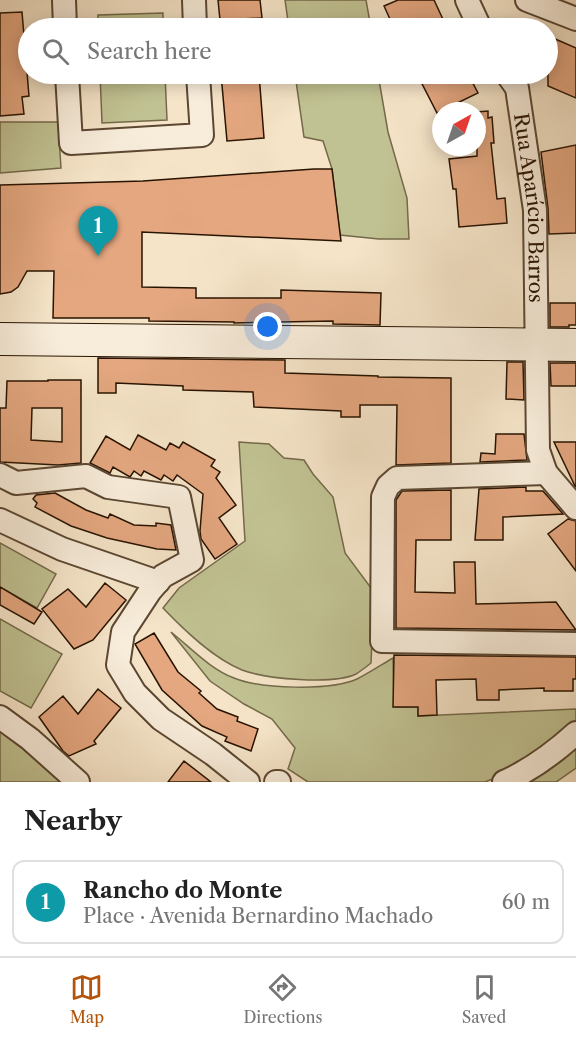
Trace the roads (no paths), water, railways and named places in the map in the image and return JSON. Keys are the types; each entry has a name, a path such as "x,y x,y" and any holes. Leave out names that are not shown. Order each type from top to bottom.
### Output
{"main road":[{"path":"0,339 576,345"}],"street":[{"path":"64,0 65,18"},
{"path":"194,0 195,18"},
{"path":"467,0 475,18"},
{"path":"527,0 576,19"},
{"path":"68,84 71,143 202,135 199,84"},
{"name":"Rua Aparício Barros","path":"514,84 517,88 535,210 538,450 546,473"},
{"path":"576,508 546,473 397,478 388,486 383,497 382,642 576,644"},
{"path":"0,475 16,483 86,476 108,487 178,497 192,560 163,576 150,591 123,632 118,665 135,693 161,719 213,754 248,782"},
{"path":"0,520 62,549 158,582"},
{"path":"0,717 78,782"},
{"path":"504,782 524,773 556,751 576,733"}],"place":[{"name":"Rancho do Monte","path":"98,256"}]}
